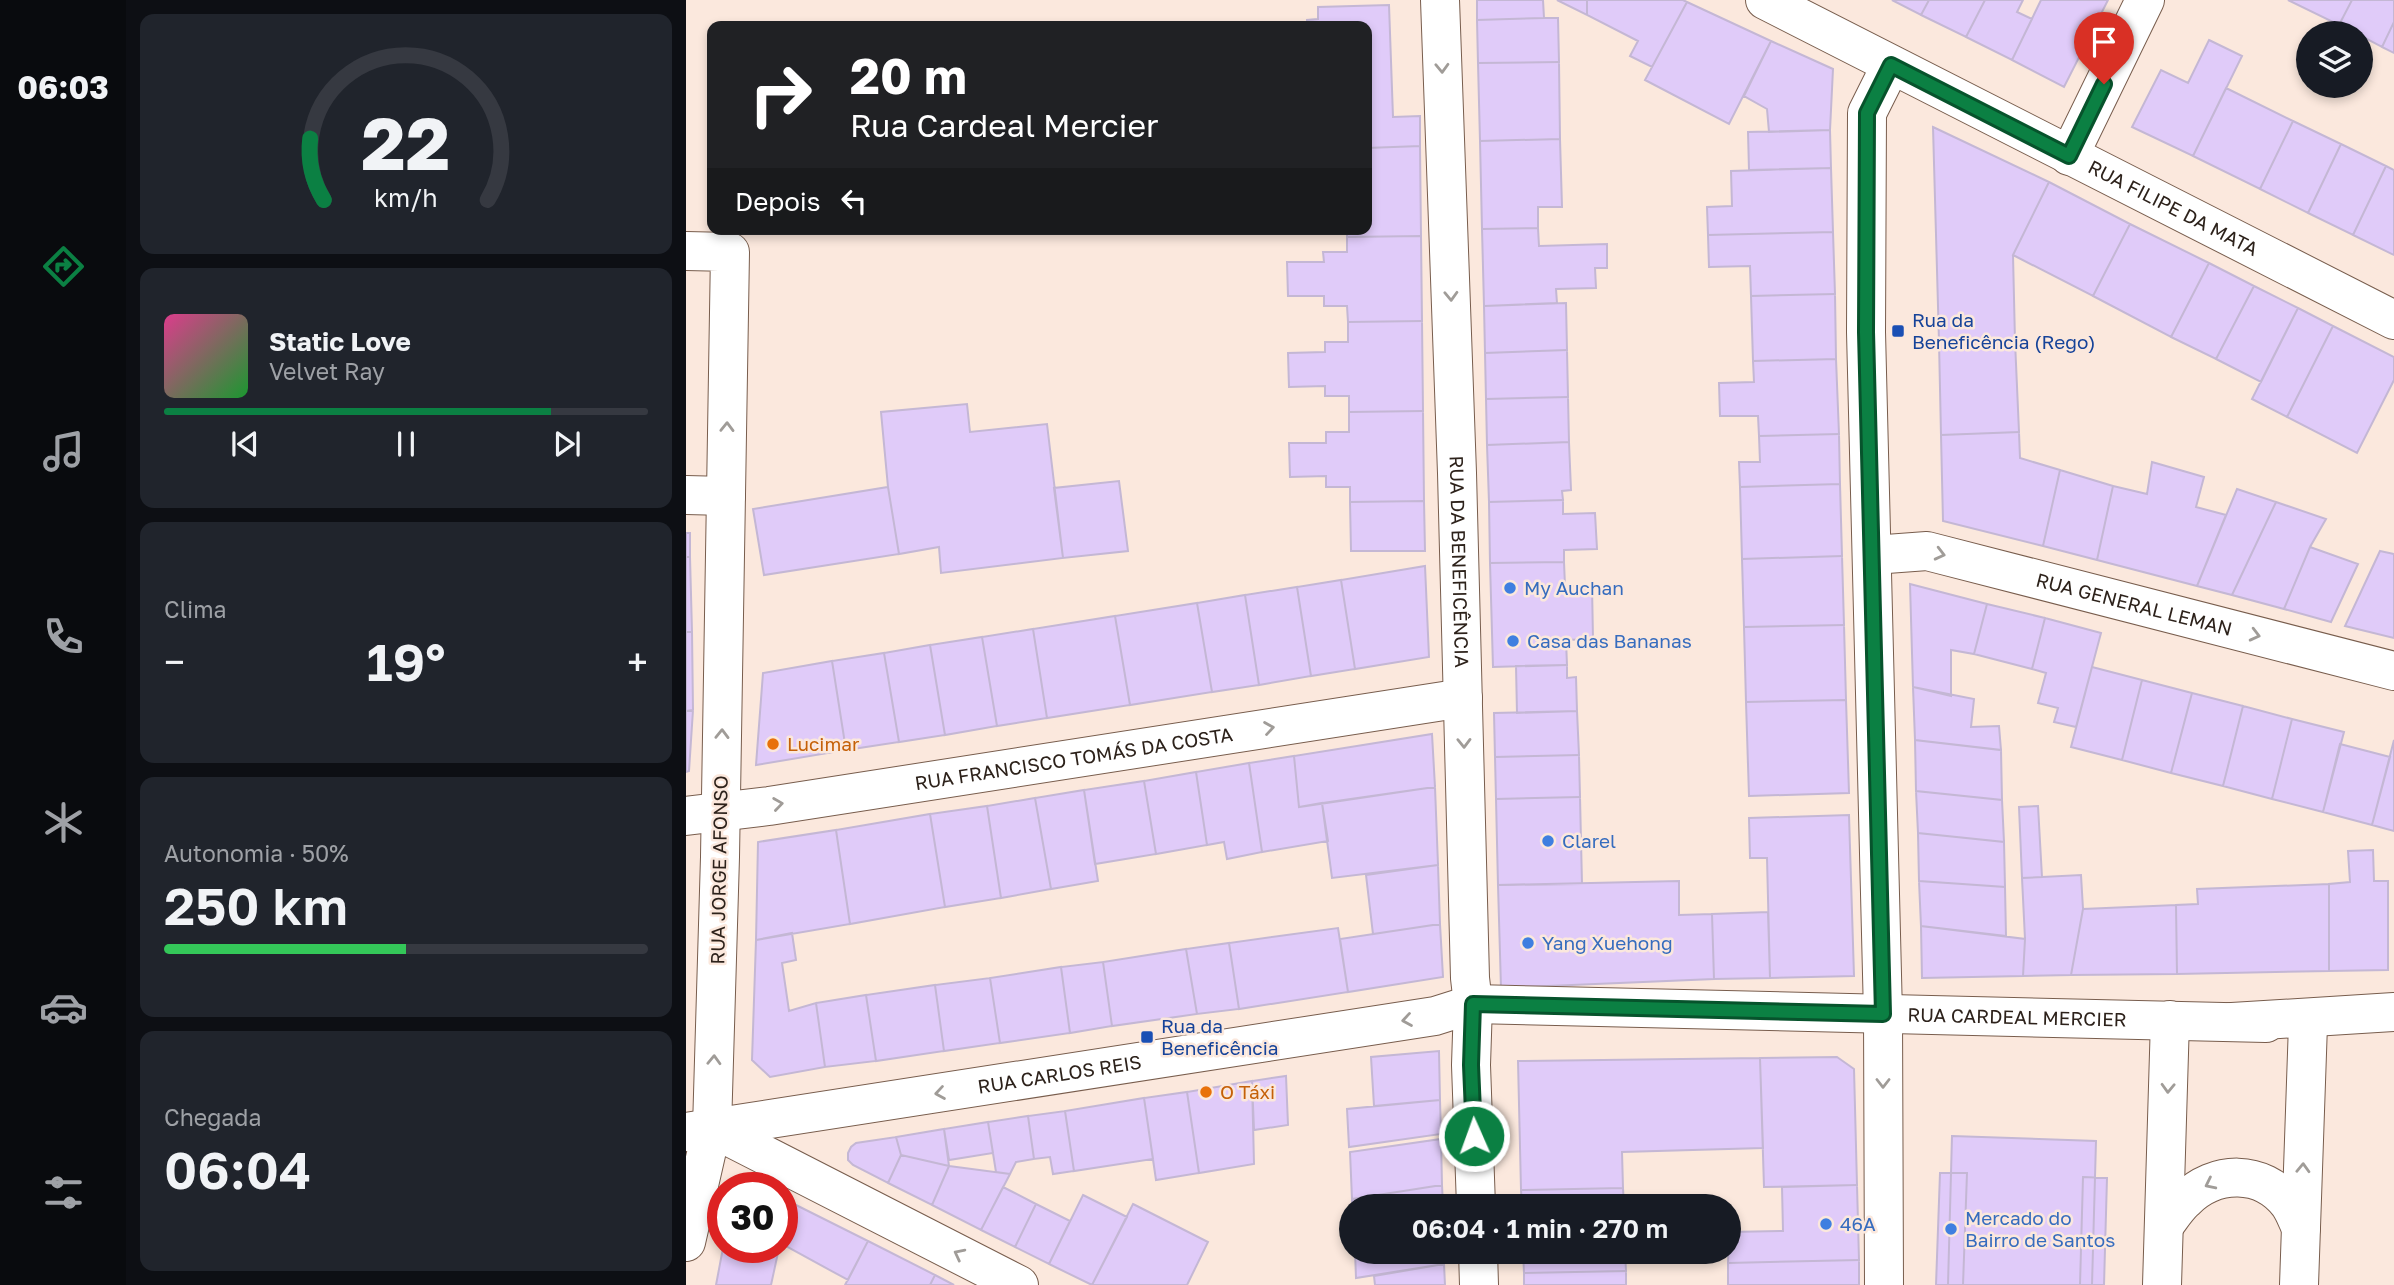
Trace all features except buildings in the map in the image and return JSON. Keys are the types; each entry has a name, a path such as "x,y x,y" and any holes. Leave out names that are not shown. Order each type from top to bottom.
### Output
{"street":[{"name":"RUA DA BENEFICÊNCIA","path":"1440,0 1457,473 1469,978 1473,1004 1471,1065 1476,1194"},
{"name":"RUA FILIPE DA MATA","path":"1765,0 2394,320"},
{"path":"2069,156 2145,0"},
{"path":"1884,1285 1883,1014 1866,332 1867,113 1891,65"},
{"name":"RUA JORGE AFONSO","path":"686,251 730,252 726,496 703,813 699,1130 686,1242"},
{"path":"686,495 726,496"},
{"name":"RUA GENERAL LEMAN","path":"1872,555 1927,551 2394,671"},
{"name":"RUA FRANCISCO TOMÁS DA COSTA","path":"703,813 769,806 1463,698"},
{"name":"RUA CARDEAL MERCIER","path":"1473,1004 2394,1026"},
{"name":"RUA CARLOS REIS","path":"699,1130 1435,1016 1473,1004"},
{"path":"2232,1022 2394,1012"},
{"path":"2162,1285 2170,1020"},
{"path":"2299,1285 2308,1024"},
{"path":"699,1130 1019,1285"},
{"path":"2164,1226 2185,1200 2204,1185 2224,1177 2250,1177 2273,1188 2290,1205 2301,1228"},
{"path":"1478,1264 1479,1285"}],"place":[{"name":"Rua da Beneficência (Rego)","path":"1898,331"},
{"name":"My Auchan","path":"1510,588"},
{"name":"Casa das Bananas","path":"1513,641"},
{"name":"Lucimar","path":"773,744"},
{"name":"Clarel","path":"1548,841"},
{"name":"Yang Xuehong","path":"1528,943"},
{"name":"Rua da Beneficência","path":"1147,1037"},
{"name":"O Táxi","path":"1206,1092"},
{"name":"46A","path":"1826,1224"},
{"name":"Mercado do Bairro de Santos","path":"1951,1229"}],"route":[{"path":"1474,1136 1471,1065 1473,1004 1883,1014 1866,332 1867,113 1891,65 2069,156 2104,84"}]}
